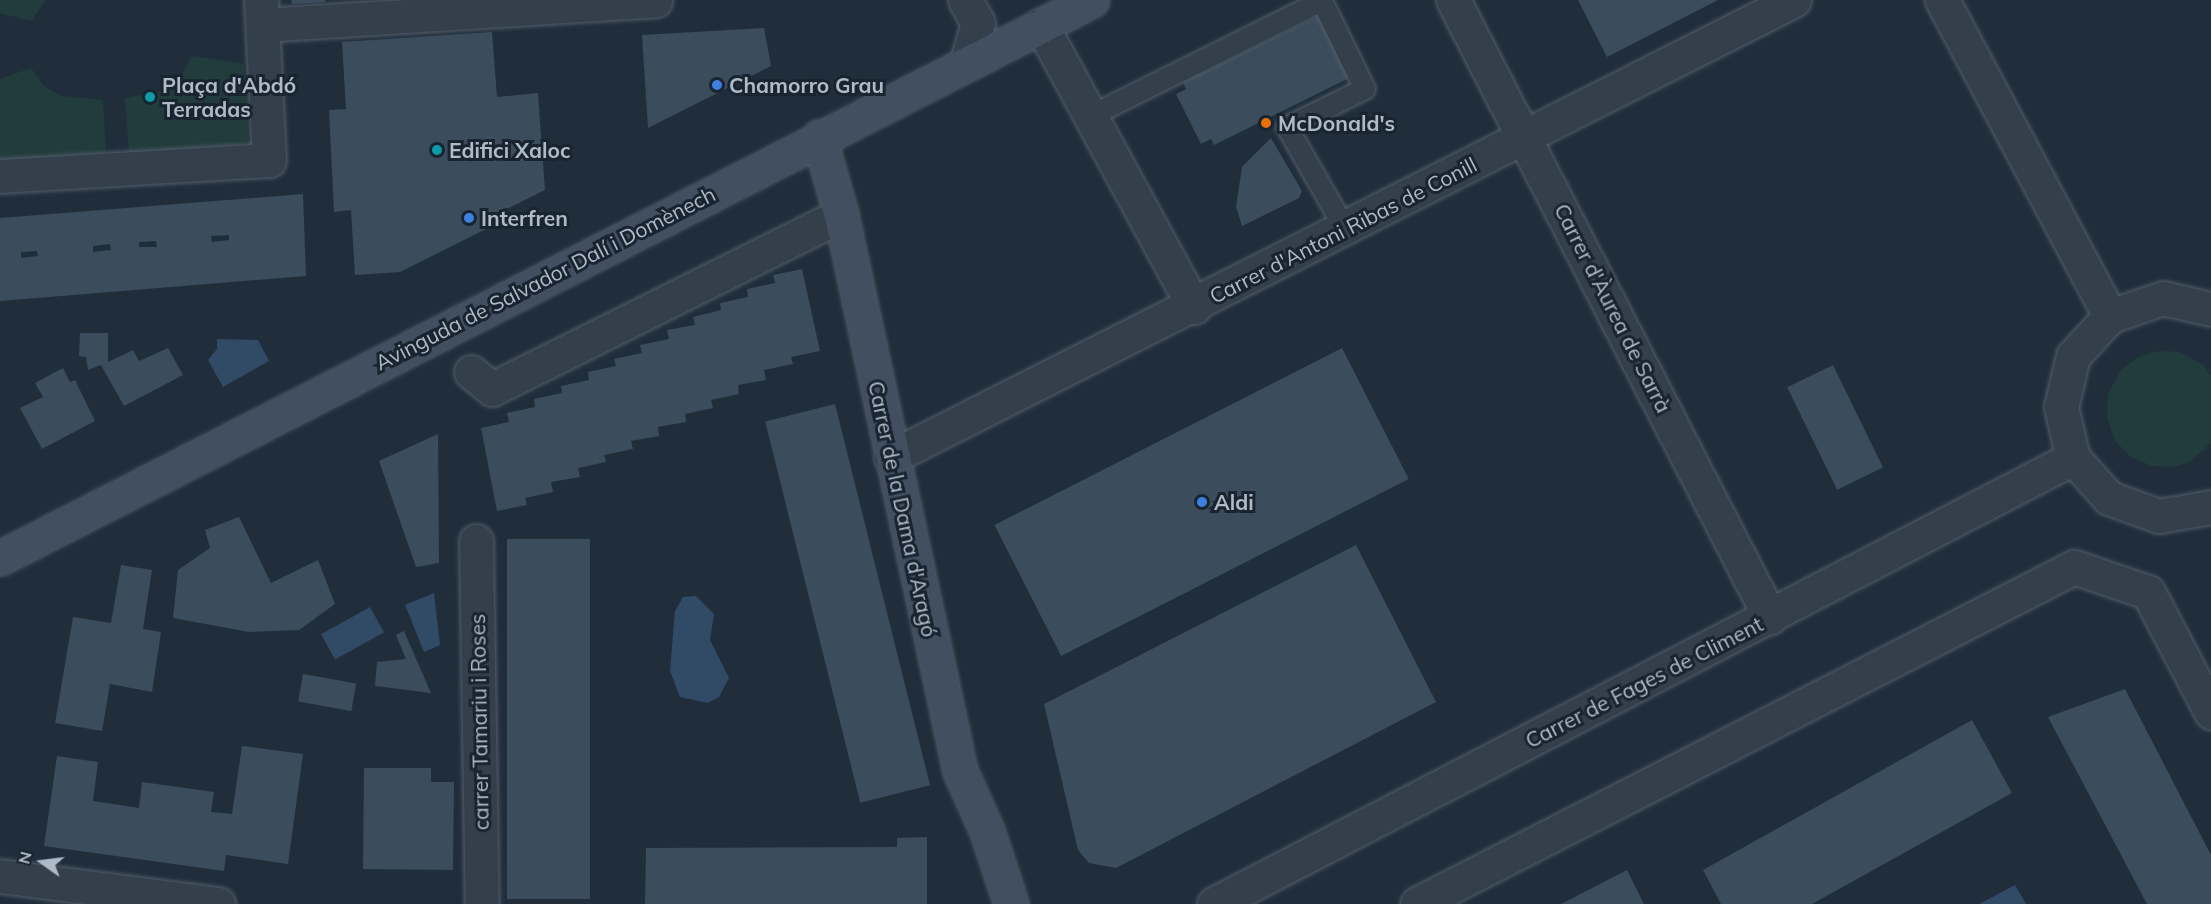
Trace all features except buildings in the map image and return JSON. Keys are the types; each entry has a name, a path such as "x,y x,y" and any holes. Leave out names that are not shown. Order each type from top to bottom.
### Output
{"main road":[{"name":"Avinguda de Salvador Dalí i Domènech","path":"0,558 1041,25 1078,3"},
{"name":"Carrer de la Dama d'Aragó","path":"819,137 841,215 960,771 987,831 1002,895"}],"street":[{"path":"0,176 269,160 262,12 655,0"},
{"path":"965,0 978,22 967,62"},
{"name":"Carrer d'Àurea de Sarrà","path":"1453,0 1770,617"},
{"name":"Carrer d'Antoni Ribas de Conill","path":"891,457 1194,307 1344,227 1525,138 1794,0"},
{"path":"1942,0 2110,316"},
{"path":"1041,25 1194,307"},
{"path":"471,372 492,389 841,215"},
{"path":"2211,309 2163,298 2110,316 2073,356 2061,407 2073,458 2109,498 2159,516 2211,507"},
{"name":"Carrer de Fages de Climent","path":"1214,904 2073,458"},
{"name":"carrer Tamariu i Roses","path":"476,541 482,904"},
{"path":"1417,904 2074,567 2148,592 2211,712"},
{"path":"0,876 218,904"}],"lane":[{"path":"1091,116 1322,1 1365,89 1287,127 1344,227"}],"green space":[{"path":"0,0 46,0 31,21 0,13"},
{"path":"192,56 244,64 248,140 241,144 129,153 125,98 163,91 179,79"},
{"path":"31,68 44,86 61,96 103,100 106,154 0,161 0,79"},
{"path":"2159,351 2180,352 2203,365 2211,375 2211,443 2191,461 2173,467 2152,466 2129,456 2115,440 2107,418 2108,394 2121,370 2138,357"}],"water":[{"path":"217,339 258,340 269,361 223,387 208,360 217,349"},
{"path":"434,593 440,645 424,652 405,605"},
{"path":"696,596 714,614 710,640 729,678 719,697 708,703 680,697 670,671 675,611 683,597"},
{"path":"370,607 384,632 335,660 321,634"},
{"path":"2015,885 2026,904 1979,904"}],"place":[{"name":"Chamorro Grau","path":"717,85"},
{"name":"Plaça d'Abdó Terradas","path":"150,97"},
{"name":"McDonald's","path":"1266,123"},
{"name":"Edifici Xaloc","path":"437,150"},
{"name":"Interfren","path":"469,218"},
{"name":"Aldi","path":"1202,502"}]}
